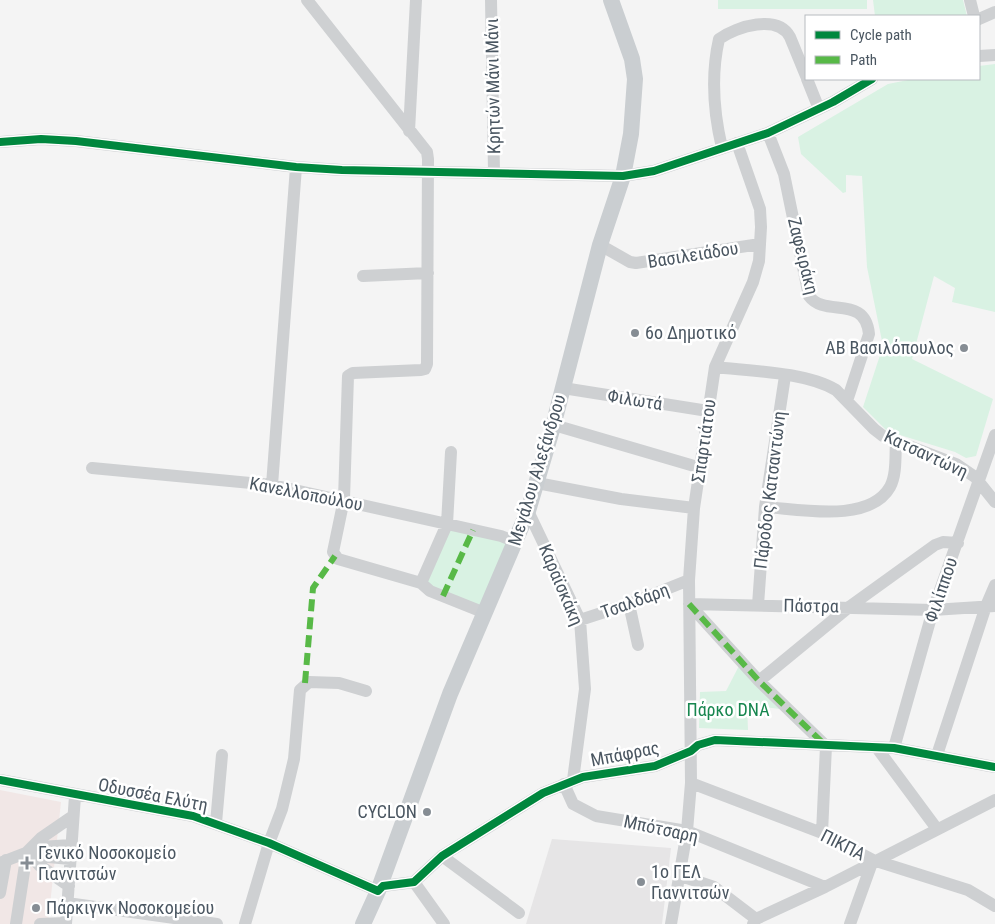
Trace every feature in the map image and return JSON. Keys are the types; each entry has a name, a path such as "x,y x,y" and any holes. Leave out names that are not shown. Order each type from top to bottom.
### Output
{"main road":[{"name":"Μεγάλου Αλεξάνδρου","path":"363,924 378,891 431,745 528,511 554,426 600,245 623,176 632,134 635,79 632,59 612,0"}],"street":[{"path":"307,0 427,152 428,171 426,367 421,370 354,373 347,379 344,499 334,552 335,556 421,583 435,593 485,613"},
{"path":"409,131 416,0"},
{"name":"Κρητών Μάνι Μάνι","path":"491,0 494,172"},
{"path":"970,0 974,15"},
{"path":"980,19 995,12"},
{"path":"722,148 717,126 715,93 720,39 731,32 749,26 779,25 787,31 805,73"},
{"path":"980,56 995,55"},
{"path":"808,80 820,109"},
{"path":"0,142 41,139 76,141 296,167 377,172 494,172 623,176 654,171 768,133 820,109 870,80"},
{"name":"Ζαφειράκη","path":"768,133 784,174 809,296 816,304 856,311 867,324 869,334 847,401"},
{"name":"Σπαρτιάτου","path":"672,924 678,875 687,831 691,783 689,580 694,508 715,367 753,282 759,261 760,209 737,143"},
{"path":"272,484 296,167"},
{"name":"Βασιλειάδου","path":"600,245 636,263 760,244"},
{"path":"363,276 428,273"},
{"name":"Κατσαντώνη","path":"715,367 819,382 836,390 874,430 896,441 956,464 979,481 995,502"},
{"name":"Πάροδος Κατσαντώνη","path":"758,605 765,507 785,376"},
{"name":"Φιλωτά","path":"563,388 708,411"},
{"path":"554,426 701,468"},
{"name":"Φιλίππου","path":"894,748 933,610 995,435"},
{"path":"765,507 844,511 869,505 885,494 891,486 894,476 896,441"},
{"path":"421,583 447,524 451,452"},
{"name":"Κανελλοπούλου","path":"92,468 272,484 501,536 516,542"},
{"path":"537,483 621,499 694,508"},
{"name":"Καραϊσκάκη","path":"528,511 580,620 585,689 569,782"},
{"path":"759,680 849,607 938,543 958,543"},
{"name":"Τσαλδάρη","path":"580,620 629,604 689,580"},
{"path":"936,755 990,606 995,586"},
{"path":"629,604 638,644"},
{"path":"689,604 759,680 826,746 822,833"},
{"name":"Πάστρα","path":"689,604 933,610 990,606"},
{"path":"245,924 269,843 281,815 293,765 302,686 309,682 334,682 366,691"},
{"name":"Μπάφρας","path":"414,882 442,856 543,793 594,774 655,766 691,751 698,745 715,740 894,748 995,767"},
{"path":"877,748 937,829"},
{"path":"216,823 222,755"},
{"name":"Οδυσσέα Ελύτη","path":"0,780 75,796 170,811 216,823 269,843 378,891"},
{"name":"Μπότσαρη","path":"569,782 573,804 596,816 687,831 825,887"},
{"name":"ΠΙΚΠΑ","path":"691,783 822,833 873,860 968,890 995,906"},
{"path":"40,924 66,923 75,796"},
{"path":"678,875 714,887 755,921 995,800"},
{"path":"16,924 27,852 41,838 73,816"},
{"path":"0,894 3,861 41,846 71,845"},
{"path":"27,852 38,856 70,859"},
{"path":"27,852 39,865 68,886"},
{"path":"442,856 519,913"},
{"path":"850,924 873,860"},
{"path":"378,891 383,886 414,882 444,924"},
{"path":"67,903 152,919 217,924"}],"shaded area":[{"name":"Γενικό Νοσοκομείο Γιαννιτσών","path":"0,790 61,802 48,924 0,924"},
{"path":"552,839 671,848 662,924 526,924"}],"green space":[{"path":"718,0 867,0 867,9 718,9"},
{"path":"873,0 963,0 967,15 875,15"},
{"path":"995,64 995,312 952,302 955,288 934,276 912,359 993,399 976,456 966,458 955,452 887,431 863,407 883,346 867,267 862,176 846,175 846,192 843,193 801,154 798,137 888,84 908,80 980,80 980,66"},
{"path":"447,524 508,538 485,613 425,588"},
{"name":"Πάρκο DNA","path":"741,662 780,709 747,705 748,730 699,728 700,692 726,691"}],"marked path":[{"path":"443,596 473,530"},
{"path":"305,683 313,588 335,556"},
{"path":"689,604 759,681 826,746"}],"cycle path":[{"path":"0,142 41,139 76,141 296,167 342,170 623,176 654,171 768,133 833,102 870,80"},
{"path":"0,780 193,816 269,843 378,891 383,886 414,882 442,856 543,793 583,777 655,766 691,751 698,745 715,740 894,748 995,767"}],"place":[{"name":"6ο Δημοτικό","path":"635,333"},
{"name":"ΑΒ Βασιλόπουλος","path":"964,348"},
{"name":"CYCLON","path":"427,812"},
{"name":"Γενικό Νοσοκομείο Γιαννιτσών","path":"27,863"},
{"name":"1o ΓΕΛ Γιαννιτσών","path":"641,882"},
{"name":"Πάρκιγνκ Νοσοκομείου","path":"36,908"}]}
